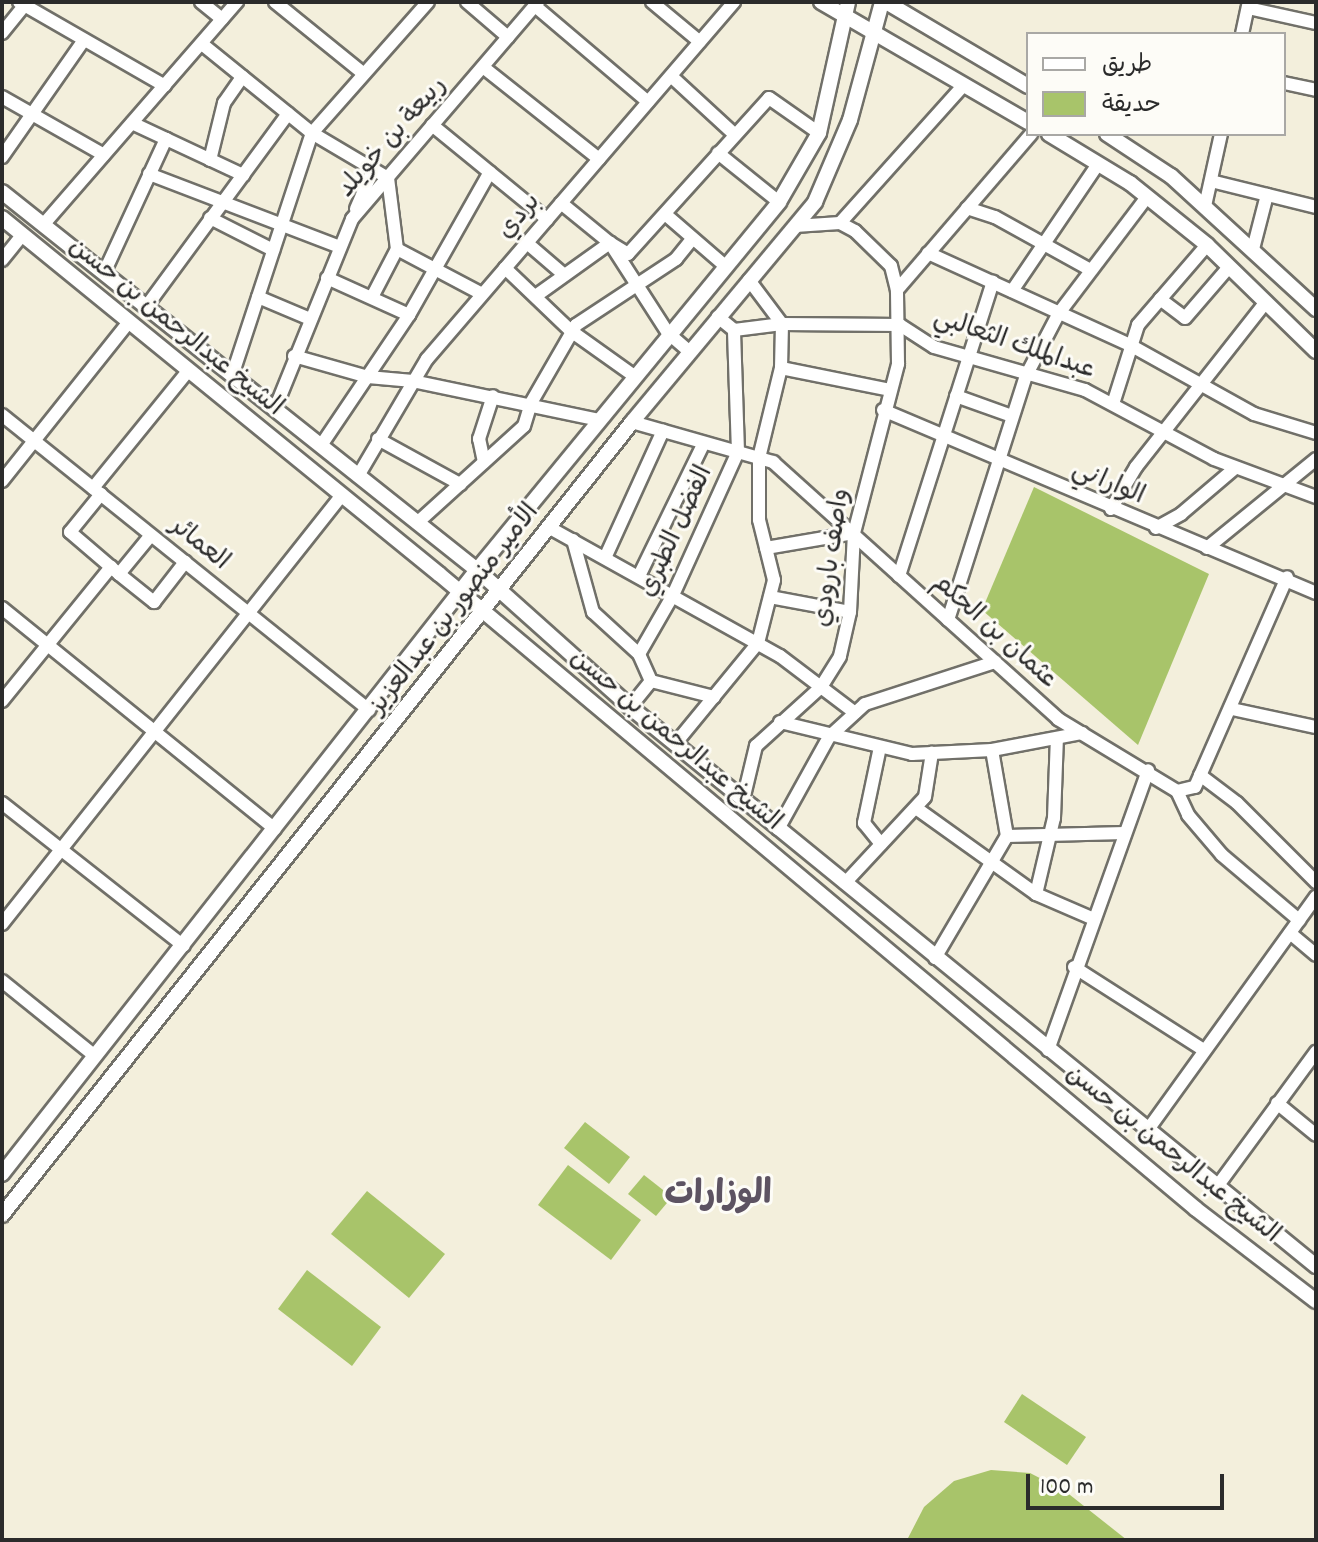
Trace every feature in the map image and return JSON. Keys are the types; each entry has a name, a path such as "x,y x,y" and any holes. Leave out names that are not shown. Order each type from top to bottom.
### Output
{"street":[{"path":"201,2 222,19"},
{"path":"43,225 237,2"},
{"path":"275,2 364,74"},
{"path":"232,376 312,133 424,7 408,2"},
{"path":"467,2 508,37"},
{"path":"652,2 700,42"},
{"name":"بردي","path":"358,476 413,381 482,294 734,2"},
{"path":"821,2 846,9 873,36 1026,121"},
{"path":"884,2 1026,85"},
{"name":"الأمير منصور بن عبدالعزيز","path":"2,1215 632,422 795,226 830,174 884,2"},
{"path":"2,33 23,3 165,86"},
{"path":"536,4 648,102"},
{"name":"ربيعة بن خويلد","path":"275,409 352,219 536,4"},
{"path":"1242,32 1249,5 1316,23"},
{"name":"الأمير منصور بن عبدالعزيز","path":"2,1174 461,595 477,570 668,333 779,202 819,133 846,9"},
{"path":"2,157 84,40"},
{"path":"202,44 312,133 372,172 388,178 397,249 372,297"},
{"path":"483,67 599,159"},
{"path":"671,76 734,134"},
{"path":"210,160 224,103 242,77"},
{"path":"1286,83 1316,90"},
{"path":"795,226 840,223 963,86"},
{"path":"2,97 104,155"},
{"path":"561,203 628,254 769,98 819,133"},
{"path":"146,307 288,114"},
{"path":"132,123 243,175"},
{"path":"432,125 547,219"},
{"path":"897,290 1029,136"},
{"path":"1052,136 1147,197 1207,245 1316,351"},
{"path":"1110,136 1205,206 1316,309"},
{"path":"1205,206 1221,136"},
{"path":"104,273 166,139"},
{"path":"718,153 779,202"},
{"path":"1012,291 1040,245 1098,164"},
{"path":"352,219 372,172"},
{"path":"322,444 409,315 490,172"},
{"path":"149,174 340,247"},
{"path":"1211,181 1316,207"},
{"name":"الشيخ عبدالرحمن بن حسن","path":"2,192 477,570 630,707 1216,1188 1316,1266"},
{"path":"1253,249 1267,195"},
{"path":"948,620 996,460 1026,376 1059,313 1089,269 1147,197"},
{"path":"967,208 995,217 1040,245 1089,269"},
{"path":"665,214 724,265"},
{"name":"الشيخ عبدالرحمن بن حسن","path":"2,218 484,612 1196,1209 1314,1294"},
{"path":"210,218 273,250"},
{"name":"واصف بارودي","path":"743,800 756,746 821,687 840,656 850,612 854,533 883,410 898,364 900,325 891,266 840,223"},
{"path":"2,260 22,235"},
{"path":"417,523 524,426 531,403 571,331 676,259 692,239"},
{"path":"527,243 563,274"},
{"path":"537,295 610,243"},
{"path":"610,243 636,288 668,333 690,352"},
{"path":"1113,404 1138,325 1207,245"},
{"path":"397,249 482,294"},
{"path":"928,253 1130,345 1254,414 1316,433"},
{"path":"1160,299 1185,318 1229,267"},
{"path":"505,268 537,295 571,331 634,376"},
{"path":"327,278 409,315"},
{"path":"675,744 758,643 774,580 759,520 759,458 781,368 782,324 749,280"},
{"path":"899,576 993,282"},
{"path":"258,297 310,319"},
{"path":"1111,509 1165,431 1266,302"},
{"path":"718,317 734,330"},
{"path":"2,481 129,322"},
{"name":"عبدالملك الثعالبي","path":"734,330 782,324 900,325 934,347 971,355 1026,376 1085,390 1235,468 1316,497"},
{"name":"الفضل الطبري","path":"639,654 673,595 738,452 734,330"},
{"path":"294,356 368,377 413,381 531,403 600,420"},
{"path":"781,368 890,390"},
{"path":"185,562 154,602 70,532 97,491 189,370"},
{"path":"484,462 479,439 493,396"},
{"path":"956,396 1012,416"},
{"name":"الواراني","path":"883,410 1156,528 1287,577 1316,593"},
{"name":"العمائر","path":"2,415 369,710"},
{"name":"عثمان بن الحكم","path":"632,422 773,462 1058,719 1148,770 1177,791 1188,815 1222,855 1299,920"},
{"path":"605,558 663,431"},
{"path":"378,439 460,484"},
{"path":"639,576 704,443"},
{"path":"1207,548 1316,459"},
{"path":"1156,528 1181,514 1235,468"},
{"path":"2,924 342,495"},
{"path":"550,528 758,643 855,713"},
{"path":"766,548 854,533"},
{"path":"2,701 47,645 151,535"},
{"path":"573,540 593,612 639,654 651,681"},
{"path":"1177,791 1195,787 1232,709 1287,577"},
{"path":"770,597 850,612"},
{"path":"2,608 275,829"},
{"path":"778,829 829,737 865,704 995,662"},
{"path":"630,707 651,681"},
{"path":"651,681 714,697"},
{"path":"1232,709 1316,727"},
{"path":"780,722 829,737 932,753 992,750 1082,733"},
{"path":"1036,894 1050,835 1057,738"},
{"path":"880,747 864,823 881,844"},
{"path":"935,958 989,861 1007,836 992,750"},
{"path":"845,883 925,797 932,753"},
{"path":"1048,1050 1074,967 1148,770"},
{"path":"1200,775 1237,803 1316,882"},
{"path":"2,803 184,946"},
{"path":"916,808 1036,894 1094,919"},
{"path":"1007,836 1125,833"},
{"path":"1147,1131 1316,897"},
{"path":"1290,933 1316,955"},
{"path":"1074,967 1204,1050"},
{"path":"2,981 95,1056"},
{"path":"1216,1188 1316,1052"},
{"path":"1277,1103 1316,1135"}],"green space":[{"path":"1034,487 1209,574 1138,745 982,610"},
{"path":"585,1122 630,1157 609,1184 564,1148"},
{"path":"568,1165 641,1220 611,1260 538,1205"},
{"path":"644,1175 672,1197 656,1216 628,1194"},
{"path":"367,1191 445,1254 409,1298 331,1234"},
{"path":"307,1270 381,1327 352,1366 278,1309"},
{"path":"1022,1394 1086,1437 1067,1465 1004,1422"},
{"path":"991,1470 1030,1473 1065,1491 1127,1540 907,1540 924,1507 954,1481"}],"district":[{"name":"الوزارات","path":"718,1197"}]}
